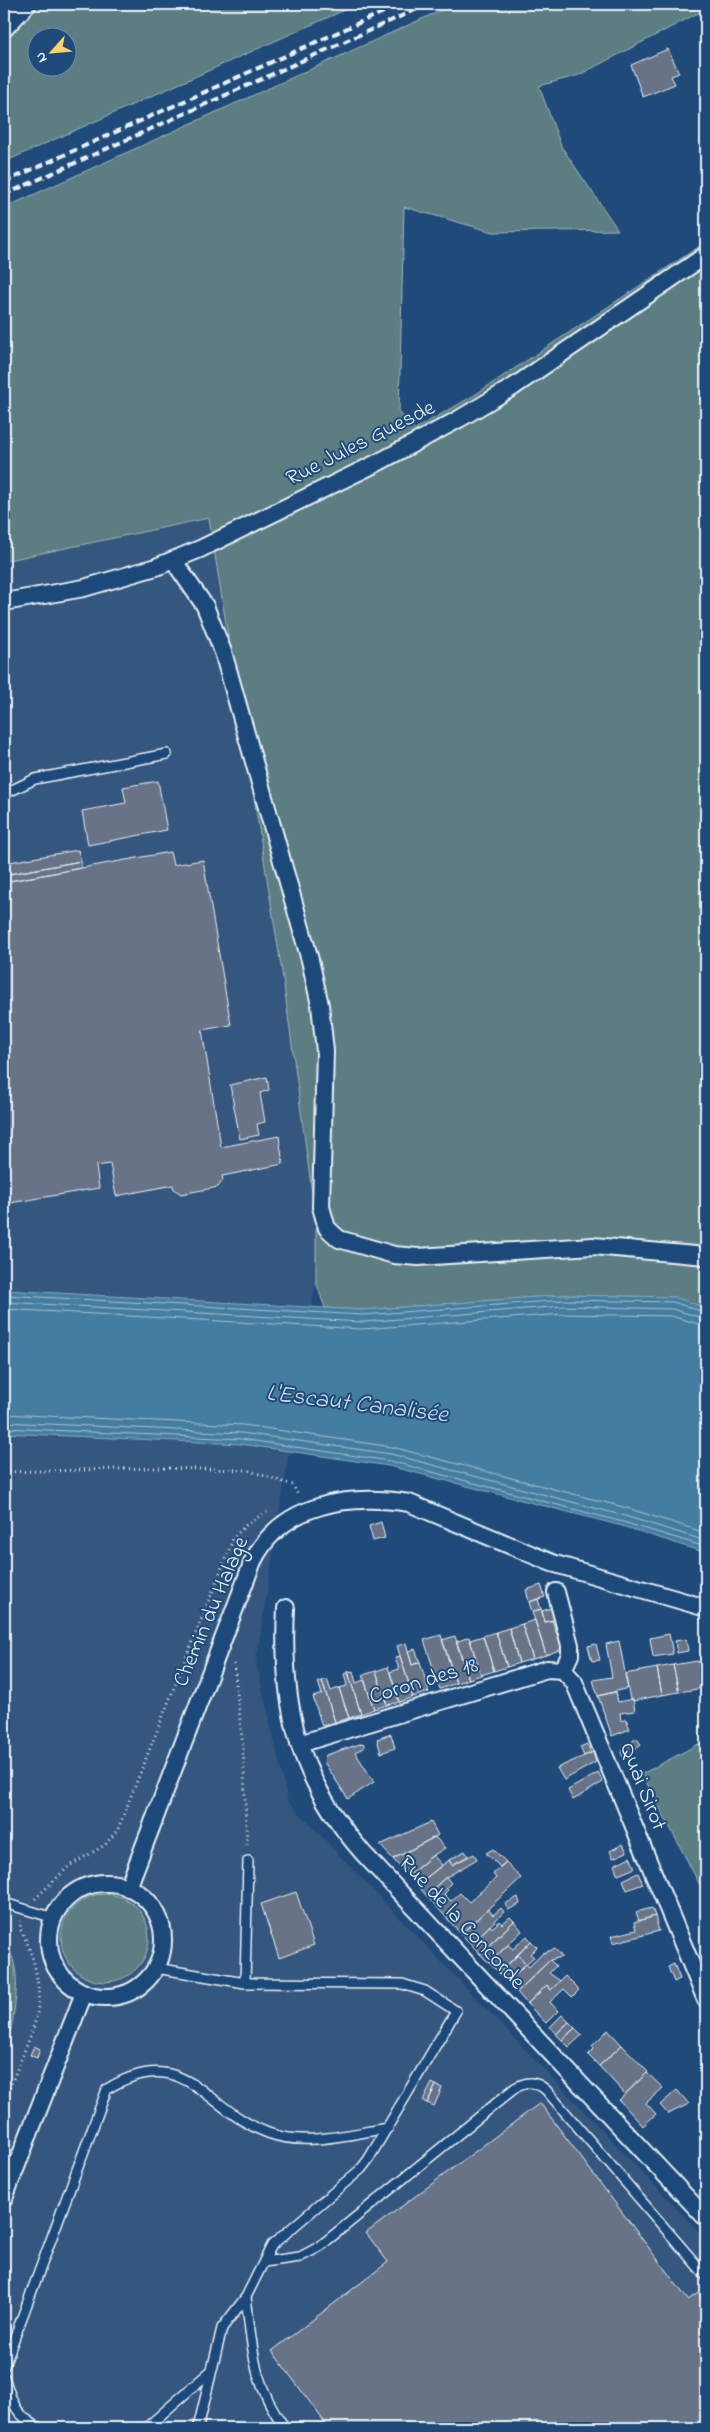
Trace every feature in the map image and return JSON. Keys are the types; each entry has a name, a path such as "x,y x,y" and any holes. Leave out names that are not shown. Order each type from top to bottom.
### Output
{"street":[{"path":"4,26 24,4"},
{"name":"Rue Jules Guesde","path":"4,602 84,588 173,560 379,462 459,420 529,377 706,255"},
{"path":"173,560 205,606 224,652 316,984 325,1050 320,1207 327,1228 338,1239 372,1250 400,1256 418,1257 593,1246 706,1256"},
{"name":"Chemin du Halage","path":"128,1888 253,1561 264,1540 279,1526 307,1511 346,1501 385,1500 409,1503 552,1563 706,1608"},
{"path":"556,1592 570,1645 570,1655 563,1670"},
{"name":"Rue de la Concorde","path":"286,1608 285,1675 299,1744 309,1771 325,1802 354,1842 706,2218"},
{"name":"Coron des 18","path":"299,1744 547,1669 563,1670"},
{"name":"Quai Sirot","path":"563,1670 574,1682 706,2000"},
{"path":"112,1884 128,1888 147,1901 160,1922 163,1945 156,1968 141,1985 121,1995 99,1997 84,1993 64,1979 55,1966 50,1942 54,1918 67,1898 88,1886 112,1884"},
{"path":"4,2198 84,1993"}],"lane":[{"path":"4,794 35,779 167,754"},
{"path":"245,1983 248,1861"},
{"path":"4,1903 54,1918"},
{"path":"156,1968 245,1983 402,1984 425,1991 456,2011 388,2128 361,2169 272,2246 246,2297 222,2328 198,2428"},
{"path":"4,2366 107,2089 124,2078 146,2072 183,2077 210,2094 246,2123 269,2133 306,2140 388,2128"},
{"path":"264,2262 300,2257 319,2247 508,2094 522,2084 535,2082 546,2090 706,2276"},
{"path":"246,2297 255,2370 268,2402 285,2428"},
{"path":"146,2428 212,2370"},
{"path":"4,2377 12,2401 22,2418 39,2428"}],"path":[{"path":"4,1472 158,1468 246,1470 293,1485 307,1511"},
{"path":"4,2102 36,2017 37,1987 27,1941 20,1929 22,1918 40,1892 69,1866 105,1846 118,1829 234,1537 248,1523 273,1509"},
{"path":"224,1635 235,1670 243,1747 248,1861"}],"shaded area":[{"path":"209,518 283,978 316,1223 316,1282 256,1661 288,1801 706,2239 706,2428 4,2428 4,561"}],"green space":[{"path":"4,4 358,4 4,162"},
{"path":"455,4 706,4 706,9 579,75 539,86 561,146 618,230 493,232 404,207 399,412 415,429 473,396 706,242 706,1308 674,1297 564,1295 362,1310 325,1308 316,1282 316,1223 283,978 209,518 4,561 4,208"},
{"path":"706,1740 706,1887 702,1889 642,1774"},
{"path":"105,1894 122,1898 136,1907 145,1921 149,1938 145,1955 136,1969 122,1978 105,1982 88,1978 74,1969 65,1955 61,1938 65,1921 74,1907 88,1898"},
{"path":"4,1942 10,1952 16,1977 15,2003 9,2041 4,2039"}],"water":[{"name":"L'Escaut Canalisée","path":"4,1290 362,1310 564,1295 674,1297 706,1308 706,1553 622,1526 389,1466 241,1444 4,1433"}],"building":[{"path":"668,49 679,73 671,76 675,84 643,97 631,65"},
{"path":"158,781 167,830 88,845 82,811 126,803 123,787"},
{"path":"78,850 81,861 4,875 4,863"},
{"path":"170,852 173,865 203,860 231,1025 202,1030 221,1147 279,1136 283,1164 222,1176 223,1180 218,1187 181,1194 174,1189 173,1185 116,1196 110,1164 96,1166 99,1188 4,1204 4,882"},
{"path":"81,861 81,868 4,882 4,875"},
{"path":"267,1077 269,1090 260,1093 265,1122 257,1124 259,1135 240,1139 230,1085"},
{"path":"381,1522 385,1538 373,1541 369,1526"},
{"path":"541,1585 545,1597 529,1602 526,1590"},
{"path":"538,1599 541,1609 532,1612 529,1602"},
{"path":"551,1608 555,1620 545,1622 542,1611"},
{"path":"541,1609 545,1622 552,1620 562,1649 546,1655 532,1612"},
{"path":"535,1620 546,1655 533,1659 522,1624"},
{"path":"522,1624 533,1659 519,1663 509,1628"},
{"path":"509,1628 519,1663 507,1667 496,1632"},
{"path":"496,1632 507,1667 494,1671 483,1636"},
{"path":"669,1634 673,1654 653,1657 650,1638"},
{"path":"441,1635 456,1683 440,1689 424,1640"},
{"path":"455,1636 469,1679 456,1683 442,1640"},
{"path":"483,1636 494,1671 481,1675 470,1640"},
{"path":"469,1637 481,1675 469,1679 456,1642"},
{"path":"686,1639 688,1651 677,1653 675,1641"},
{"path":"619,1641 628,1688 598,1696 593,1680 612,1677 606,1644"},
{"path":"406,1643 412,1665 420,1662 429,1692 413,1697 397,1646"},
{"path":"596,1644 600,1660 592,1661 588,1646"},
{"path":"415,1649 420,1662 412,1665 408,1651"},
{"path":"400,1656 413,1697 399,1702 390,1672 399,1669 395,1658"},
{"path":"698,1661 703,1688 679,1692 673,1665"},
{"path":"673,1665 679,1692 662,1695 657,1668"},
{"path":"388,1667 399,1702 387,1705 376,1671"},
{"path":"657,1668 662,1695 633,1701 633,1699 630,1699 625,1674"},
{"path":"353,1671 356,1683 364,1680 374,1709 361,1714 348,1672"},
{"path":"376,1671 387,1705 374,1709 363,1675"},
{"path":"348,1672 361,1714 349,1718 339,1688 347,1686 344,1674"},
{"path":"327,1679 331,1691 339,1688 349,1718 335,1722 322,1681"},
{"path":"322,1681 335,1722 322,1726 313,1697 322,1694 318,1682"},
{"path":"616,1692 618,1702 633,1699 635,1711 620,1713 621,1721 626,1719 630,1729 612,1736 598,1696"},
{"path":"391,1734 395,1748 381,1753 377,1739"},
{"path":"636,1738 641,1744 624,1759 621,1752"},
{"path":"363,1743 365,1747 355,1752 374,1782 348,1799 324,1762 326,1755"},
{"path":"587,1744 591,1753 584,1756 580,1747"},
{"path":"593,1752 596,1762 564,1780 557,1768"},
{"path":"598,1773 603,1782 573,1800 568,1790"},
{"path":"431,1822 438,1835 393,1859 380,1845"},
{"path":"435,1837 445,1848 429,1858 408,1876 393,1859"},
{"path":"623,1844 627,1852 613,1858 610,1851"},
{"path":"493,1849 506,1862 500,1867 486,1853"},
{"path":"465,1851 468,1856 452,1865 449,1860"},
{"path":"474,1854 477,1859 445,1878 426,1895 417,1885 449,1860 452,1865"},
{"path":"433,1855 442,1865 417,1885 408,1876"},
{"path":"630,1857 635,1868 618,1875 614,1865"},
{"path":"506,1862 521,1878 461,1934 426,1895 446,1877 451,1883 446,1888 448,1890 444,1894 451,1901 460,1893 469,1902 496,1878 493,1874"},
{"path":"638,1873 643,1884 627,1890 623,1880"},
{"path":"296,1892 314,1945 279,1958 261,1904"},
{"path":"518,1897 520,1904 508,1910 505,1904"},
{"path":"501,1908 504,1912 471,1944 461,1934 488,1909 493,1915"},
{"path":"652,1908 655,1916 639,1921 636,1912"},
{"path":"655,1916 659,1931 613,1943 611,1936 636,1930 634,1922"},
{"path":"510,1917 514,1921 480,1954 471,1944 490,1925 492,1928 500,1921 502,1924"},
{"path":"514,1921 522,1931 489,1963 480,1954"},
{"path":"527,1936 531,1941 499,1973 489,1963 508,1945 513,1949"},
{"path":"531,1941 537,1947 530,1954 534,1957 526,1964 518,1955"},
{"path":"555,1949 562,1957 550,1960 517,1992 507,1982 526,1964 529,1967 543,1953"},
{"path":"518,1955 526,1964 507,1982 499,1973"},
{"path":"550,1960 556,1966 549,1973 560,1981 551,1990 547,1985 527,2004 517,1992"},
{"path":"674,1964 680,1979 674,1982 668,1967"},
{"path":"565,1976 579,1990 572,1997 564,1989 550,2002 558,2011 546,2023 527,2004 547,1985 551,1990"},
{"path":"562,2015 569,2022 556,2034 550,2027"},
{"path":"569,2022 575,2028 562,2040 556,2034"},
{"path":"575,2028 582,2035 569,2047 562,2040"},
{"path":"608,2030 622,2045 599,2066 588,2055 594,2049 592,2046"},
{"path":"622,2045 648,2072 625,2094 599,2066"},
{"path":"34,2046 40,2049 37,2058 30,2055"},
{"path":"647,2073 663,2088 646,2103 656,2114 643,2126 619,2100"},
{"path":"432,2083 436,2085 427,2103 423,2101"},
{"path":"436,2085 442,2088 434,2106 427,2103"},
{"path":"677,2090 689,2104 668,2114 660,2105"},
{"path":"540,2103 688,2300 698,2293 703,2302 706,2299 706,2428 329,2428 272,2351 388,2262 366,2233"}],"railway":[{"path":"4,182 401,4"},
{"path":"4,195 428,4"}]}
